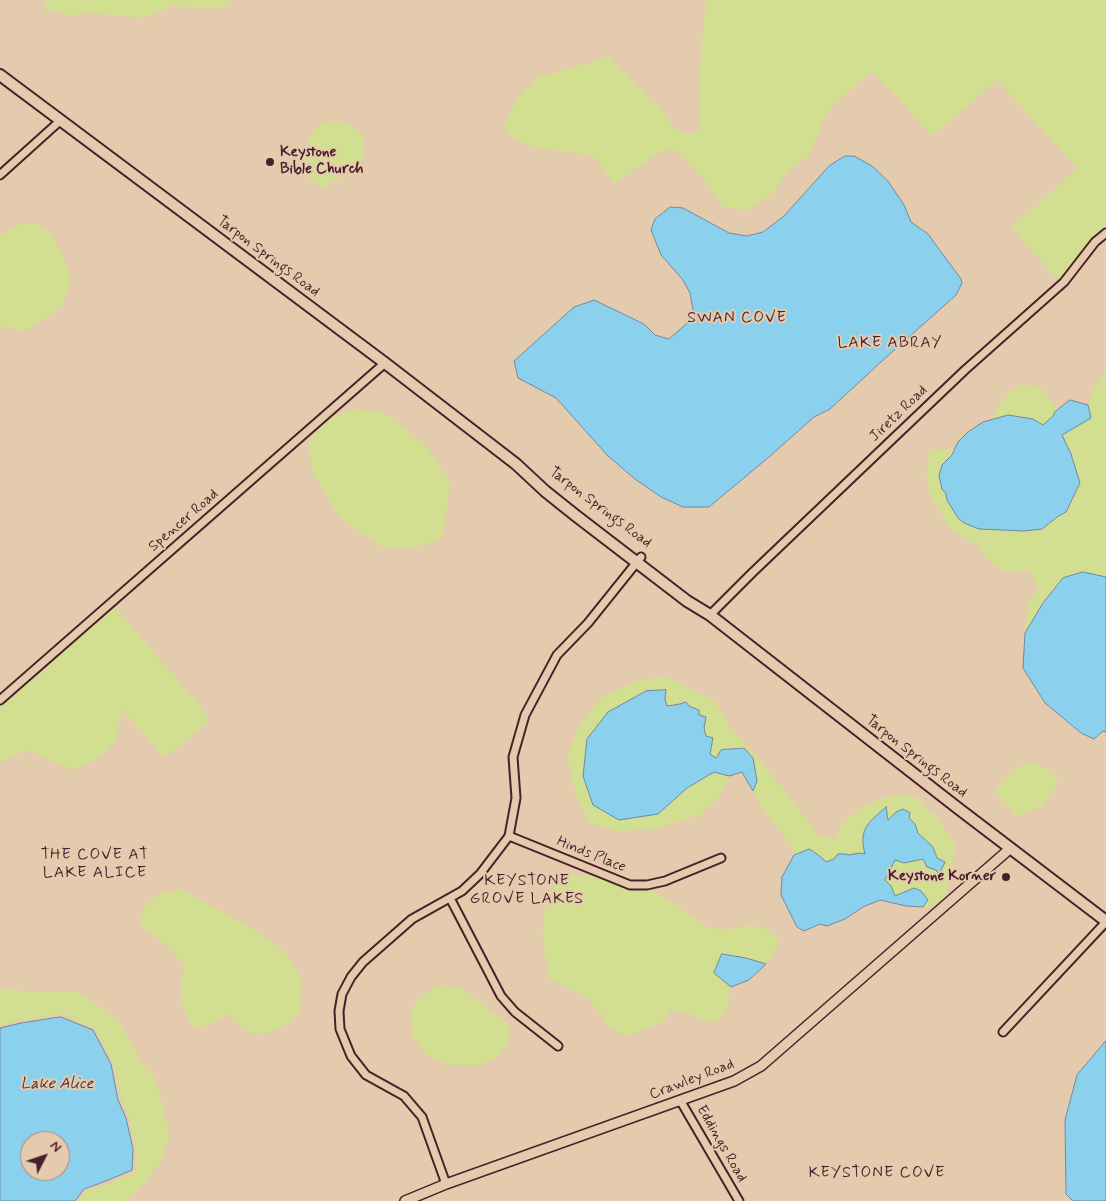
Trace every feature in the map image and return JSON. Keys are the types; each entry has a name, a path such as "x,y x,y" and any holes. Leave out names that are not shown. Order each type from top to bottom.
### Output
{"main road":[{"name":"Tarpon Springs Road","path":"0,75 385,363 516,464 545,491 639,560 688,601 710,615 1106,922"}],"street":[{"path":"0,175 61,120"},
{"name":"Jiretz Road","path":"710,615 985,352 1064,282 1085,254 1106,232"},
{"name":"Spencer Road","path":"0,700 385,363"},
{"path":"446,1184 422,1117 404,1096 366,1075 352,1056 340,1029 339,1012 342,994 351,977 363,962 412,919 462,891 480,874 509,836 516,798 513,757 525,715 557,655 588,623 639,560"},
{"name":"Hinds Place","path":"509,836 630,885 648,885 665,881 720,858"},
{"name":"Crawley Road","path":"405,1201 446,1184 734,1081 761,1066 1010,848"},
{"path":"450,898 500,996 515,1012 558,1046"},
{"path":"1003,1032 1106,922"},
{"name":"Eddings Road","path":"680,1100 739,1201"}],"green space":[{"path":"46,0 231,0 220,9 171,6 145,18 89,13 71,16 44,8"},
{"path":"706,0 1106,0 1106,228 1093,240 1059,282 1012,228 1077,168 997,80 932,136 898,98 871,72 828,110 809,156 787,172 775,191 748,211 724,207 694,168 672,149 659,152 614,184 594,156 538,148 514,140 504,124 516,101 536,78 609,55 659,106 677,132 699,133 700,66"},
{"path":"343,121 364,135 363,161 323,189 306,175 305,155 310,134 324,122"},
{"path":"37,223 50,233 64,257 71,280 64,303 51,315 24,331 0,326 0,234 22,224"},
{"path":"1106,373 1106,577 1083,572 1043,603 1025,633 1028,601 1039,587 1029,571 999,570 987,559 980,548 950,528 930,496 926,474 930,450 954,450 952,455 942,465 947,500 958,518 964,523 979,529 1024,531 1042,529 1066,512 1080,483 1071,454 1062,435 1091,418 1088,405 1095,386"},
{"path":"1017,385 1039,386 1055,405 1054,415 1043,425 1033,419 1008,415 993,419 1002,400"},
{"path":"353,409 385,413 425,445 450,481 446,518 441,539 412,548 384,548 367,538 338,515 313,474 308,441 327,420"},
{"path":"114,606 202,708 209,721 164,757 122,709 115,742 100,757 75,770 52,762 28,749 0,761 0,707"},
{"path":"666,677 715,701 731,728 766,767 820,837 835,838 842,824 857,811 875,801 890,796 918,798 929,812 934,814 955,842 951,879 944,898 928,907 923,907 928,900 922,891 914,888 895,896 891,886 885,880 895,860 904,863 937,858 933,847 918,833 915,824 909,818 896,812 888,821 886,807 868,822 862,844 865,854 845,856 826,863 807,849 794,855 791,845 762,809 753,791 757,781 743,748 727,749 716,758 710,754 713,738 706,736 700,717 686,702 667,706 665,699 666,691 646,691 658,814 687,788 714,772 729,776 720,797 699,815 655,829 616,831 588,822 576,795 567,757 579,726 602,697 640,680"},
{"path":"1025,762 1047,768 1059,782 1041,807 1016,816 994,790"},
{"path":"562,875 595,875 628,888 648,888 672,902 705,926 721,930 753,925 770,931 779,940 771,959 766,964 746,958 714,973 731,987 726,1013 710,1023 670,1009 667,1019 647,1029 625,1036 606,1024 602,1015 587,998 549,978 542,934 545,910 550,893"},
{"path":"181,889 247,926 285,951 301,978 300,1012 286,1025 266,1034 249,1033 228,1014 215,1022 193,1029 183,1008 181,989 184,965 168,946 140,925 146,903 161,894"},
{"path":"438,985 460,987 510,1025 509,1043 498,1057 480,1065 452,1065 428,1057 412,1034 411,1010 420,997"},
{"path":"0,989 79,992 100,1007 121,1026 145,1067 154,1076 165,1112 169,1138 159,1164 140,1188 126,1201 78,1201 85,1191 107,1184 133,1173 135,1170 136,1148 129,1117 121,1099 113,1063 95,1029 61,1014 21,1020 0,1026"}],"water":[{"path":"845,156 854,156 872,166 888,181 904,205 911,222 928,234 962,283 956,295 830,409 814,417 709,507 683,507 661,497 635,479 608,456 556,398 518,378 514,361 574,307 594,300 644,324 655,335 669,339 694,315 690,293 683,280 661,255 651,230 655,219 670,207 683,208 729,233 747,236 763,232 784,216 829,166"},
{"path":"1070,400 1088,405 1091,418 1062,435 1071,454 1080,483 1066,512 1042,529 1024,531 979,529 964,523 958,518 942,489 939,476 942,465 952,455 958,442 968,432 983,422 1008,415 1033,419 1043,425"},
{"path":"1083,572 1106,577 1106,732 1103,731 1094,739 1081,733 1045,703 1023,668 1025,633 1043,603 1063,578"},
{"path":"666,690 665,699 667,706 686,702 689,706 699,710 699,715 706,717 704,728 706,736 713,738 710,754 716,758 721,750 744,748 753,758 757,781 753,791 742,772 729,776 714,772 687,788 658,814 619,820 593,805 583,776 587,739 608,712 646,691"},
{"path":"886,807 888,820 896,812 903,809 910,813 909,818 915,824 918,833 933,847 937,858 945,862 939,875 936,870 927,867 923,859 904,863 895,860 885,880 891,886 895,896 914,888 921,891 928,900 923,907 906,906 880,900 863,907 845,919 827,926 820,924 804,931 797,927 781,895 782,877 794,855 809,849 826,862 834,859 838,854 865,854 863,838 866,827"},
{"path":"722,954 766,964 749,980 731,987 714,973"},
{"name":"Lake Alice","path":"61,1017 93,1030 111,1064 118,1100 126,1118 133,1149 132,1170 84,1189 75,1201 0,1201 0,1028"},
{"path":"1106,1041 1106,1201 1073,1201 1066,1194 1065,1120 1077,1075"}],"place":[{"name":"Keystone Bible Church","path":"270,162"},
{"name":"Keystone Korner","path":"1006,877"}],"district":[{"name":"SWAN COVE","path":"737,319"},
{"name":"LAKE ABRAY","path":"890,344"},
{"name":"THE COVE AT LAKE ALICE","path":"95,865"},
{"name":"KEYSTONE GROVE LAKES","path":"527,891"},
{"name":"KEYSTONE COVE","path":"877,1174"}]}
